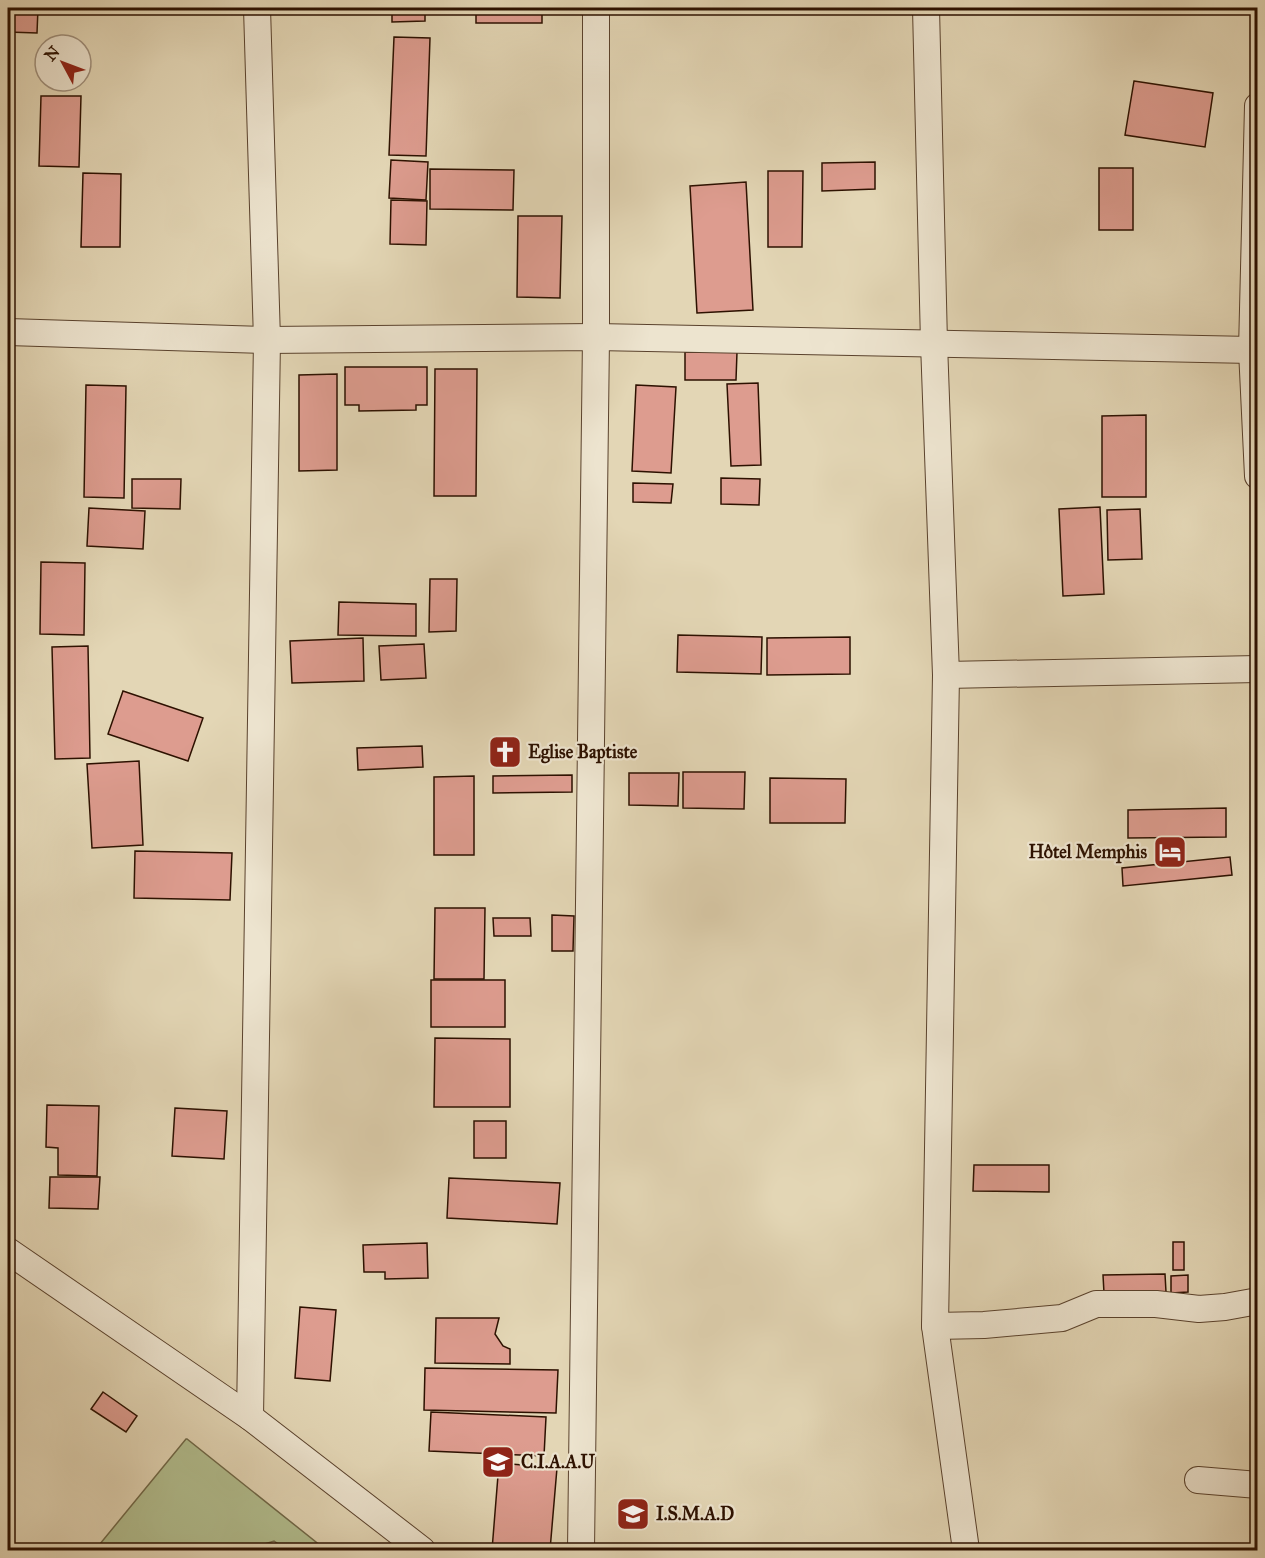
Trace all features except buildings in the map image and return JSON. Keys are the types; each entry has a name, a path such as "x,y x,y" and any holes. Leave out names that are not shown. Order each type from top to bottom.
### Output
{"street":[{"path":"250,1417 267,340 257,8"},
{"path":"581,1551 596,337 596,8"},
{"path":"926,8 934,343 946,675 935,1326 966,1551"},
{"path":"1257,106 1252,350 1257,476"},
{"path":"8,332 267,340 596,337 1252,350"},
{"path":"946,675 1257,669"},
{"path":"8,1251 250,1417 422,1551"},
{"path":"935,1326 984,1325 1062,1318 1096,1305 1156,1304 1199,1309 1257,1301"},
{"path":"1198,1480 1257,1485"}],"green space":[{"path":"186,1439 326,1550 287,1550 274,1541 245,1550 95,1550"}],"place":[{"name":"Eglise Baptiste","path":"505,752"},
{"name":"Hôtel Memphis","path":"1170,852"},
{"name":"C.I.A.A.U","path":"498,1462"},
{"name":"I.S.M.A.D","path":"633,1514"}]}
